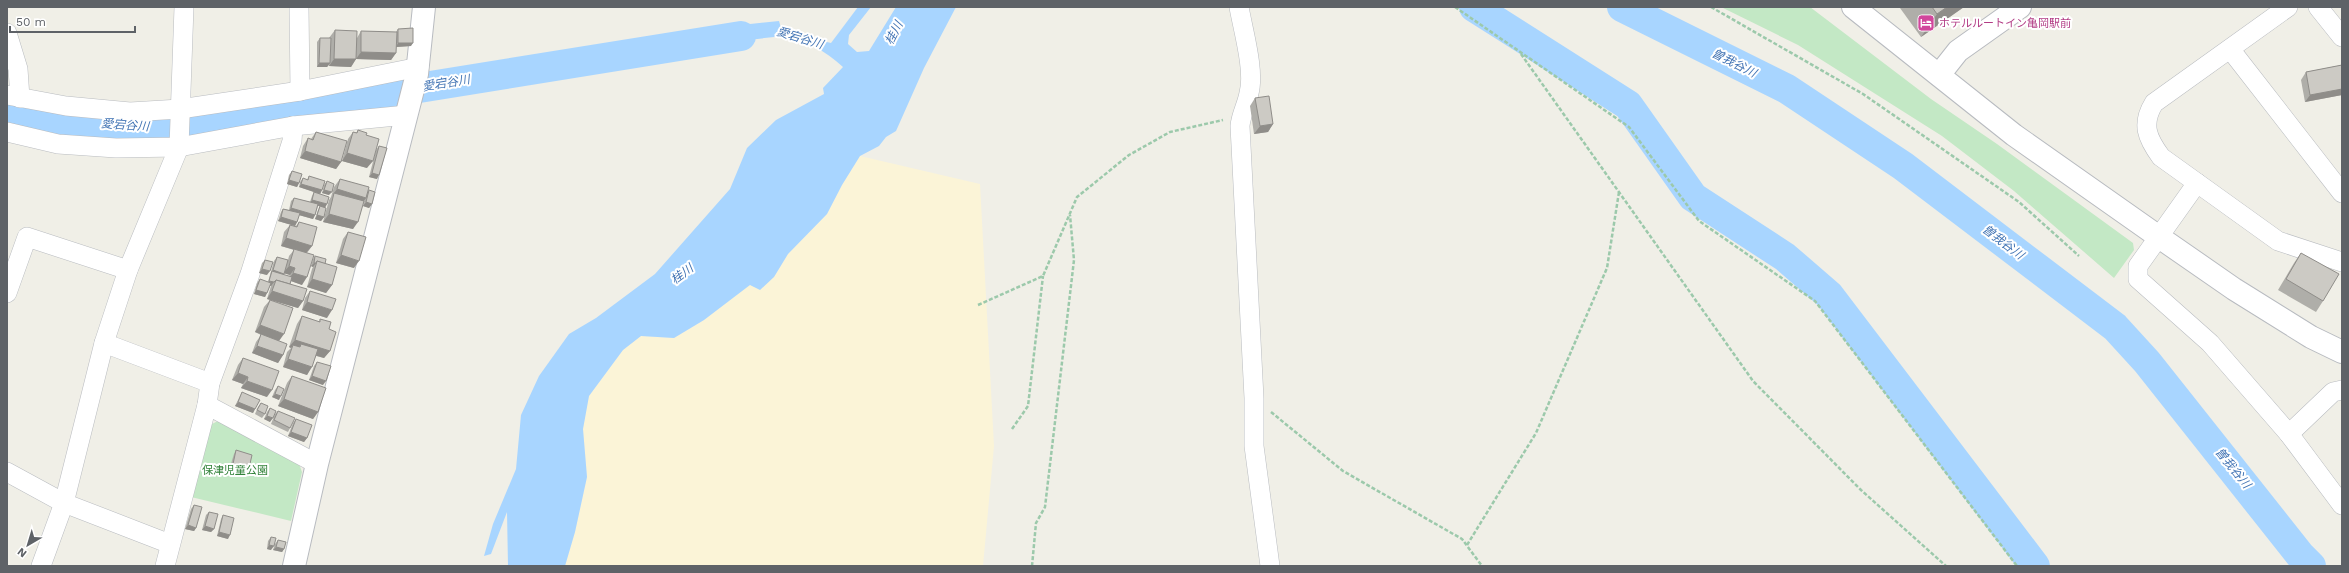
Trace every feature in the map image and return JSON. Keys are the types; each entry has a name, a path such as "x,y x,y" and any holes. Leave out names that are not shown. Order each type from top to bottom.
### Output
{"street":[{"path":"41,566 64,503 104,343 128,270 180,144 184,7"},
{"path":"299,7 300,91"},
{"path":"294,566 317,464 418,71 424,7"},
{"path":"1239,7 1250,73 1250,92 1241,116 1254,398 1254,446 1270,566"},
{"path":"1853,7 2014,135 2234,289 2310,337 2342,352"},
{"path":"1940,75 1958,51 2020,7"},
{"path":"2288,7 2154,103 2147,114 2147,129 2152,145 2161,157 2278,241 2342,262"},
{"path":"2318,7 2342,37"},
{"path":"7,33 18,69 14,96 66,106 130,112 180,113 418,71"},
{"path":"2230,49 2342,193"},
{"path":"7,132 58,144 116,148 180,144 409,109"},
{"path":"164,566 207,405 210,383 250,274 292,141 293,126"},
{"path":"2197,183 2138,266 2138,279 2210,343 2289,434 2342,505"},
{"path":"7,293 27,237 128,270"},
{"path":"104,343 210,383"},
{"path":"2289,434 2333,392 2342,390"},
{"path":"207,405 317,464"},
{"path":"7,472 64,503 170,544"}],"path":[{"path":"1455,7 1630,127 1699,221 1816,300 2017,566"},
{"path":"1711,7 1863,94 2019,202 2079,256"},
{"path":"1519,52 1753,381 1861,490 1946,566"},
{"path":"1012,428 1028,406 1044,276 1077,197 1129,155 1170,132 1241,116"},
{"path":"1467,546 1536,433 1598,289 1607,268 1619,192"},
{"path":"1032,566 1036,523 1045,507 1074,260 1070,215"},
{"path":"978,305 1044,276"},
{"path":"1254,398 1342,471 1462,539 1482,566"}],"green space":[{"path":"1721,7 1810,7 1931,99 1997,144 2133,243 2134,250 2114,278 2014,191 1942,136 1798,45"},
{"name":"保津児童公園","path":"218,421 298,461 302,472 291,521 191,497 208,426"}],"sand":[{"path":"860,156 980,184 994,446 983,566 565,566 575,532 587,477 583,429 589,396 623,350 641,336 674,338 704,320 750,284 774,277 788,254 827,214 842,185"}],"water":[{"name":"桂川","path":"858,7 871,7 849,35 848,44 857,52 869,51 896,7 956,7 924,68 896,131 886,137 879,146 860,156 842,185 827,214 788,254 774,277 760,290 750,285 704,320 674,338 641,336 623,350 589,396 583,429 587,477 575,532 565,566 508,566 507,512 491,554 484,556 493,524 516,469 521,415 539,376 569,334 596,318 655,274 730,189 747,148 776,120 824,94 823,88 843,67 814,46 780,33 774,37 704,45 698,40 716,34 731,35 750,24 779,21 781,28 798,35 831,43"}],"building":[{"path":"1932,7 1947,7 1937,14"},
{"path":"413,28 413,43 398,43 398,29"},
{"path":"335,30 357,31 356,59 334,59"},
{"path":"361,31 397,32 396,53 361,52"},
{"path":"320,38 331,38 330,63 319,63"},
{"path":"2342,65 2342,89 2310,95 2306,72"},
{"path":"1269,96 1273,124 1260,126 1255,98"},
{"path":"358,130 367,133 366,135 379,139 373,161 347,153 353,132 357,133"},
{"path":"316,132 347,141 341,162 305,151 308,138 313,140"},
{"path":"379,146 387,148 379,175 372,173"},
{"path":"292,171 302,174 299,183 289,180"},
{"path":"309,176 325,181 322,190 301,184 303,178 308,180"},
{"path":"340,179 369,187 366,198 337,189"},
{"path":"327,181 334,184 332,192 324,190"},
{"path":"369,190 375,192 372,204 366,202"},
{"path":"314,192 329,197 327,204 312,200"},
{"path":"334,193 364,201 358,222 329,214"},
{"path":"294,198 318,204 315,215 291,208"},
{"path":"320,206 326,208 324,217 317,215"},
{"path":"283,209 300,213 297,222 281,217"},
{"path":"299,222 317,227 312,246 286,238 290,225 297,227"},
{"path":"348,232 366,237 359,261 341,255"},
{"path":"294,249 314,255 307,277 293,273 295,268 289,266"},
{"path":"2301,253 2339,274 2323,301 2286,279"},
{"path":"315,256 326,259 325,264 317,261 314,263"},
{"path":"277,257 288,260 284,274 273,270"},
{"path":"265,260 273,262 270,271 262,269"},
{"path":"317,261 337,267 332,285 312,279"},
{"path":"272,271 292,277 290,284 276,280 274,282 269,281"},
{"path":"260,279 271,283 267,293 256,290"},
{"path":"276,280 307,289 303,301 272,291"},
{"path":"310,291 336,299 332,310 307,302"},
{"path":"270,300 293,308 284,334 260,325"},
{"path":"302,316 320,322 320,319 331,322 329,329 336,332 330,351 295,340"},
{"path":"261,334 287,344 283,355 257,346"},
{"path":"301,344 318,349 312,367 288,359 293,345 300,347"},
{"path":"243,358 279,371 272,390 247,381 248,377 238,373"},
{"path":"317,362 331,366 326,381 312,376"},
{"path":"292,376 326,388 318,412 284,399"},
{"path":"278,386 284,389 281,396 275,394"},
{"path":"242,392 260,400 255,409 238,402"},
{"path":"261,403 268,406 265,414 257,410"},
{"path":"270,408 276,411 273,418 267,416"},
{"path":"278,411 295,418 290,428 274,420"},
{"path":"296,419 312,425 307,438 291,432"},
{"path":"236,450 252,455 249,468 233,464"},
{"path":"194,505 202,507 196,528 188,525"},
{"path":"209,512 218,514 214,529 205,526"},
{"path":"223,515 234,518 230,535 219,532"},
{"path":"271,537 276,538 274,546 269,545"},
{"path":"278,540 286,542 284,549 276,547"}],"waterway":[{"path":"1474,7 1628,105 1693,197 1785,257 1829,295 2035,566"},
{"name":"曽我谷川","path":"1622,7 1787,89 1903,166 2115,327 2147,362 2300,555 2311,566"},
{"name":"愛宕谷川","path":"7,115 147,128 195,124 741,36"}],"place":[{"name":"ホテルルートイン亀岡駅前","path":"1926,23"}]}
